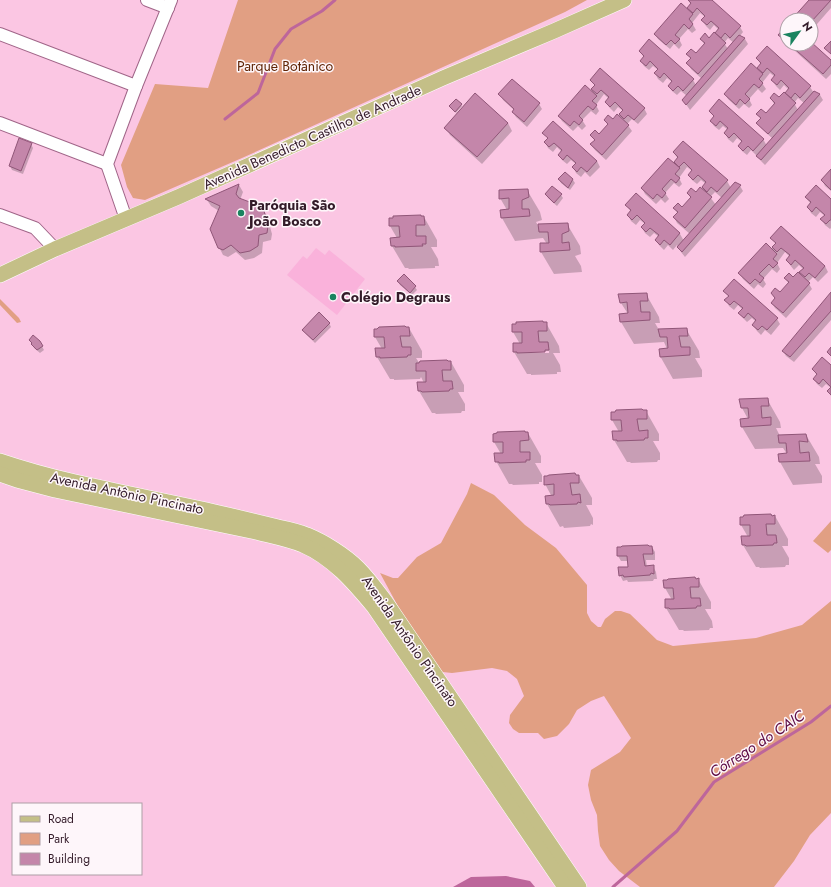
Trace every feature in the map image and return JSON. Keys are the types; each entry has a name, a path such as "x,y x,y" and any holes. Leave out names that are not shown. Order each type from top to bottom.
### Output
{"main road":[{"name":"Avenida Benedicto Castilho de Andrade","path":"0,275 55,249 178,197 443,78 624,0"},
{"name":"Avenida Antônio Pincinato","path":"0,461 57,478 188,506 307,534 341,554 357,567 371,582 385,601 580,887"},
{"name":"Avenida Antônio Pincinato","path":"0,474 55,490 285,539 316,552 333,564 348,577 374,608 565,887"}],"street":[{"path":"126,219 107,164 136,86 170,4 147,0"},
{"path":"0,34 136,86"},
{"path":"0,124 107,164"},
{"path":"0,215 36,228 55,249"}],"shaded area":[{"name":"Colégio Degraus","path":"316,248 325,255 329,250 365,279 337,315 287,275 303,256 307,259"},
{"path":"506,876 530,881 535,887 453,887 471,877"}],"green space":[{"name":"Parque Botânico","path":"238,0 587,0 565,12 242,158 145,200 133,198 127,187 121,165 155,84 208,88"},
{"path":"0,299 19,318 21,322 17,323 0,305"},
{"path":"471,483 494,495 525,525 556,548 587,585 587,613 591,621 598,627 601,627 605,619 615,611 621,611 630,614 657,640 673,646 756,638 802,625 831,601 831,813 810,835 794,861 774,887 640,887 619,871 609,860 600,846 597,815 591,800 588,785 591,770 620,752 631,738 604,696 591,701 577,710 569,724 557,736 544,739 538,733 519,733 513,729 509,723 510,715 524,696 517,679 507,671 492,668 452,673 433,671 380,573 393,578 398,578 417,557 441,543 467,494"},
{"path":"831,521 831,550 828,553 813,541"}],"building":[{"path":"688,0 712,0 741,26 730,38 725,33 721,38 715,33 719,28 711,21 707,25 701,20 705,16 697,8 693,13 687,8 691,3"},
{"path":"809,0 831,0 819,13 798,12"},
{"path":"681,3 693,14 689,19 693,24 689,29 684,24 675,35 680,39 675,44 671,40 666,45 654,34"},
{"path":"714,32 726,43 698,74 686,63 691,58 686,54 691,49 696,53 705,43 700,39 705,33 709,38"},
{"path":"739,35 745,38 686,105 682,100"},
{"path":"649,39 694,79 683,91 678,86 673,91 668,86 672,81 664,73 660,78 654,73 658,69 650,61 646,66 640,61 644,56 639,51"},
{"path":"831,41 831,54 824,48"},
{"path":"767,46 811,86 800,98 795,93 791,98 785,93 789,88 781,80 777,85 771,80 775,75 767,68 763,73 757,68 761,63 756,58"},
{"path":"819,49 831,60 831,65 823,74 798,52 819,52"},
{"path":"751,63 763,74 759,79 763,83 759,88 754,84 745,94 750,99 745,104 740,99 736,105 724,94"},
{"path":"600,68 645,108 634,120 628,115 624,119 619,114 623,110 615,102 610,107 605,102 609,97 601,90 597,94 591,89 595,85 590,80"},
{"path":"512,79 540,103 524,122 512,112 514,109 498,94"},
{"path":"585,85 597,96 592,101 597,105 593,110 588,106 579,116 583,120 579,125 574,121 570,126 558,116"},
{"path":"814,91 820,94 761,160 756,156"},
{"path":"784,92 796,103 768,134 756,123 761,118 756,114 761,109 766,113 775,103 770,98 774,93 779,97"},
{"path":"475,93 508,123 477,157 444,128"},
{"path":"456,99 462,104 455,112 449,106"},
{"path":"719,99 764,139 753,151 748,146 743,151 738,146 742,141 734,133 729,138 724,133 728,128 720,121 716,126 710,121 714,116 709,111"},
{"path":"617,114 629,125 602,155 590,144 595,140 590,135 595,130 599,134 608,124 604,120 608,115 613,119"},
{"path":"553,121 597,161 587,172 581,167 577,172 572,167 576,163 567,155 563,160 558,155 562,150 554,143 549,147 544,142 548,138 542,133"},
{"path":"19,138 32,143 21,171 9,166"},
{"path":"683,141 728,180 717,192 711,187 707,192 702,187 706,182 698,175 693,180 688,175 692,170 684,162 679,167 674,162 678,157 673,152"},
{"path":"668,158 680,168 675,174 680,178 676,183 671,179 662,189 666,193 662,198 657,194 653,199 641,188"},
{"path":"831,169 831,190 821,180"},
{"path":"565,172 573,179 568,188 558,179"},
{"path":"735,182 741,185 682,252 677,247"},
{"name":"Paróquia São João Bosco","path":"239,184 236,194 239,198 263,207 268,226 267,233 259,235 258,246 250,251 240,253 231,245 223,250 218,248 210,229 220,206 205,199"},
{"path":"816,185 831,199 831,220 826,224 820,219 825,215 816,207 812,212 807,207 811,202 805,197"},
{"path":"552,186 562,194 554,203 545,194"},
{"path":"700,187 712,197 685,228 673,217 678,212 673,208 678,203 682,207 691,197 687,193 691,188 696,192"},
{"path":"528,189 529,197 522,200 522,209 529,209 530,216 501,218 500,210 509,209 509,198 499,199 499,190"},
{"path":"636,193 680,233 670,245 664,240 660,245 655,240 659,235 650,228 646,232 641,227 645,223 637,215 632,220 627,215 631,210 625,205"},
{"path":"393,216 424,216 425,225 416,225 416,236 426,236 426,244 422,244 423,246 391,246 390,238 400,237 399,226 389,226 389,218 393,218"},
{"path":"568,223 569,231 562,234 562,243 569,242 570,250 540,252 540,243 549,243 548,232 539,232 538,224"},
{"path":"781,226 825,266 815,278 809,273 805,277 799,272 804,268 795,260 791,265 786,260 790,255 781,248 777,252 772,247 776,243 770,238"},
{"path":"766,243 777,254 773,259 778,263 773,268 769,264 759,274 764,278 760,283 755,279 750,284 738,273"},
{"path":"798,272 810,283 783,313 771,303 775,298 771,293 775,288 780,292 789,282 784,278 789,273 793,277"},
{"path":"404,274 416,286 410,293 397,281"},
{"path":"734,279 778,318 767,330 762,326 758,330 752,325 756,320 748,313 744,318 738,313 743,308 734,301 730,305 724,300 729,296 723,291"},
{"path":"831,292 831,311 790,357 782,351"},
{"path":"647,293 648,301 640,301 641,312 650,312 650,320 620,322 619,314 628,313 627,302 620,303 618,294"},
{"path":"319,312 330,323 313,340 302,330"},
{"path":"516,322 547,322 547,331 538,331 539,342 548,342 549,350 545,350 545,352 513,352 513,343 522,343 522,332 512,332 512,324 516,324"},
{"path":"379,327 409,327 410,336 400,336 402,347 411,347 411,355 408,355 407,357 376,357 375,348 385,348 384,337 374,337 374,329"},
{"path":"687,328 688,336 679,336 681,347 690,347 690,355 660,357 659,349 668,348 667,337 660,337 658,329"},
{"path":"33,335 43,346 37,350 29,340"},
{"path":"831,347 831,356 827,352"},
{"path":"822,357 831,365 831,387 823,379 819,384 813,379 817,374 812,369"},
{"path":"420,361 451,361 451,370 442,370 443,381 452,381 453,389 450,389 449,391 418,391 417,382 426,382 426,371 416,371 416,363 419,363"},
{"path":"831,387 831,395 827,391"},
{"path":"768,398 769,406 761,406 762,418 771,417 771,425 741,427 740,419 749,418 748,408 741,408 739,399"},
{"path":"616,410 647,410 647,419 637,419 639,431 648,430 648,438 645,438 644,440 613,440 612,431 622,431 621,420 611,420 611,412 615,412"},
{"path":"497,432 528,432 529,440 520,441 520,452 530,452 530,460 526,460 526,462 495,462 494,453 503,453 503,442 493,442 493,434"},
{"path":"806,434 808,442 799,441 800,453 809,452 810,461 779,462 778,454 787,453 786,443 779,443 778,435"},
{"path":"575,473 576,475 579,475 579,483 570,483 572,495 580,494 581,503 546,504 545,496 554,495 554,484 544,485 544,476"},
{"path":"771,514 772,516 775,515 775,524 766,524 767,535 776,535 777,543 774,543 773,545 742,545 741,536 750,536 750,525 740,525 740,517 743,517 744,515"},
{"path":"652,546 653,554 643,554 645,566 654,565 654,574 651,573 650,575 624,577 623,575 619,576 618,567 628,567 627,556 617,556 617,547"},
{"path":"695,577 696,579 699,578 699,587 690,587 691,598 700,598 701,606 697,606 696,608 665,608 665,599 674,599 673,588 664,588 663,580"}],"waterway":[{"path":"225,119 258,93 275,49 291,29 322,11 335,0"},
{"name":"Córrego do CAIC","path":"613,887 677,831 714,782 811,722 831,706"}],"place":[{"name":"Paróquia São João Bosco","path":"241,213"},
{"name":"Colégio Degraus","path":"333,297"}]}
